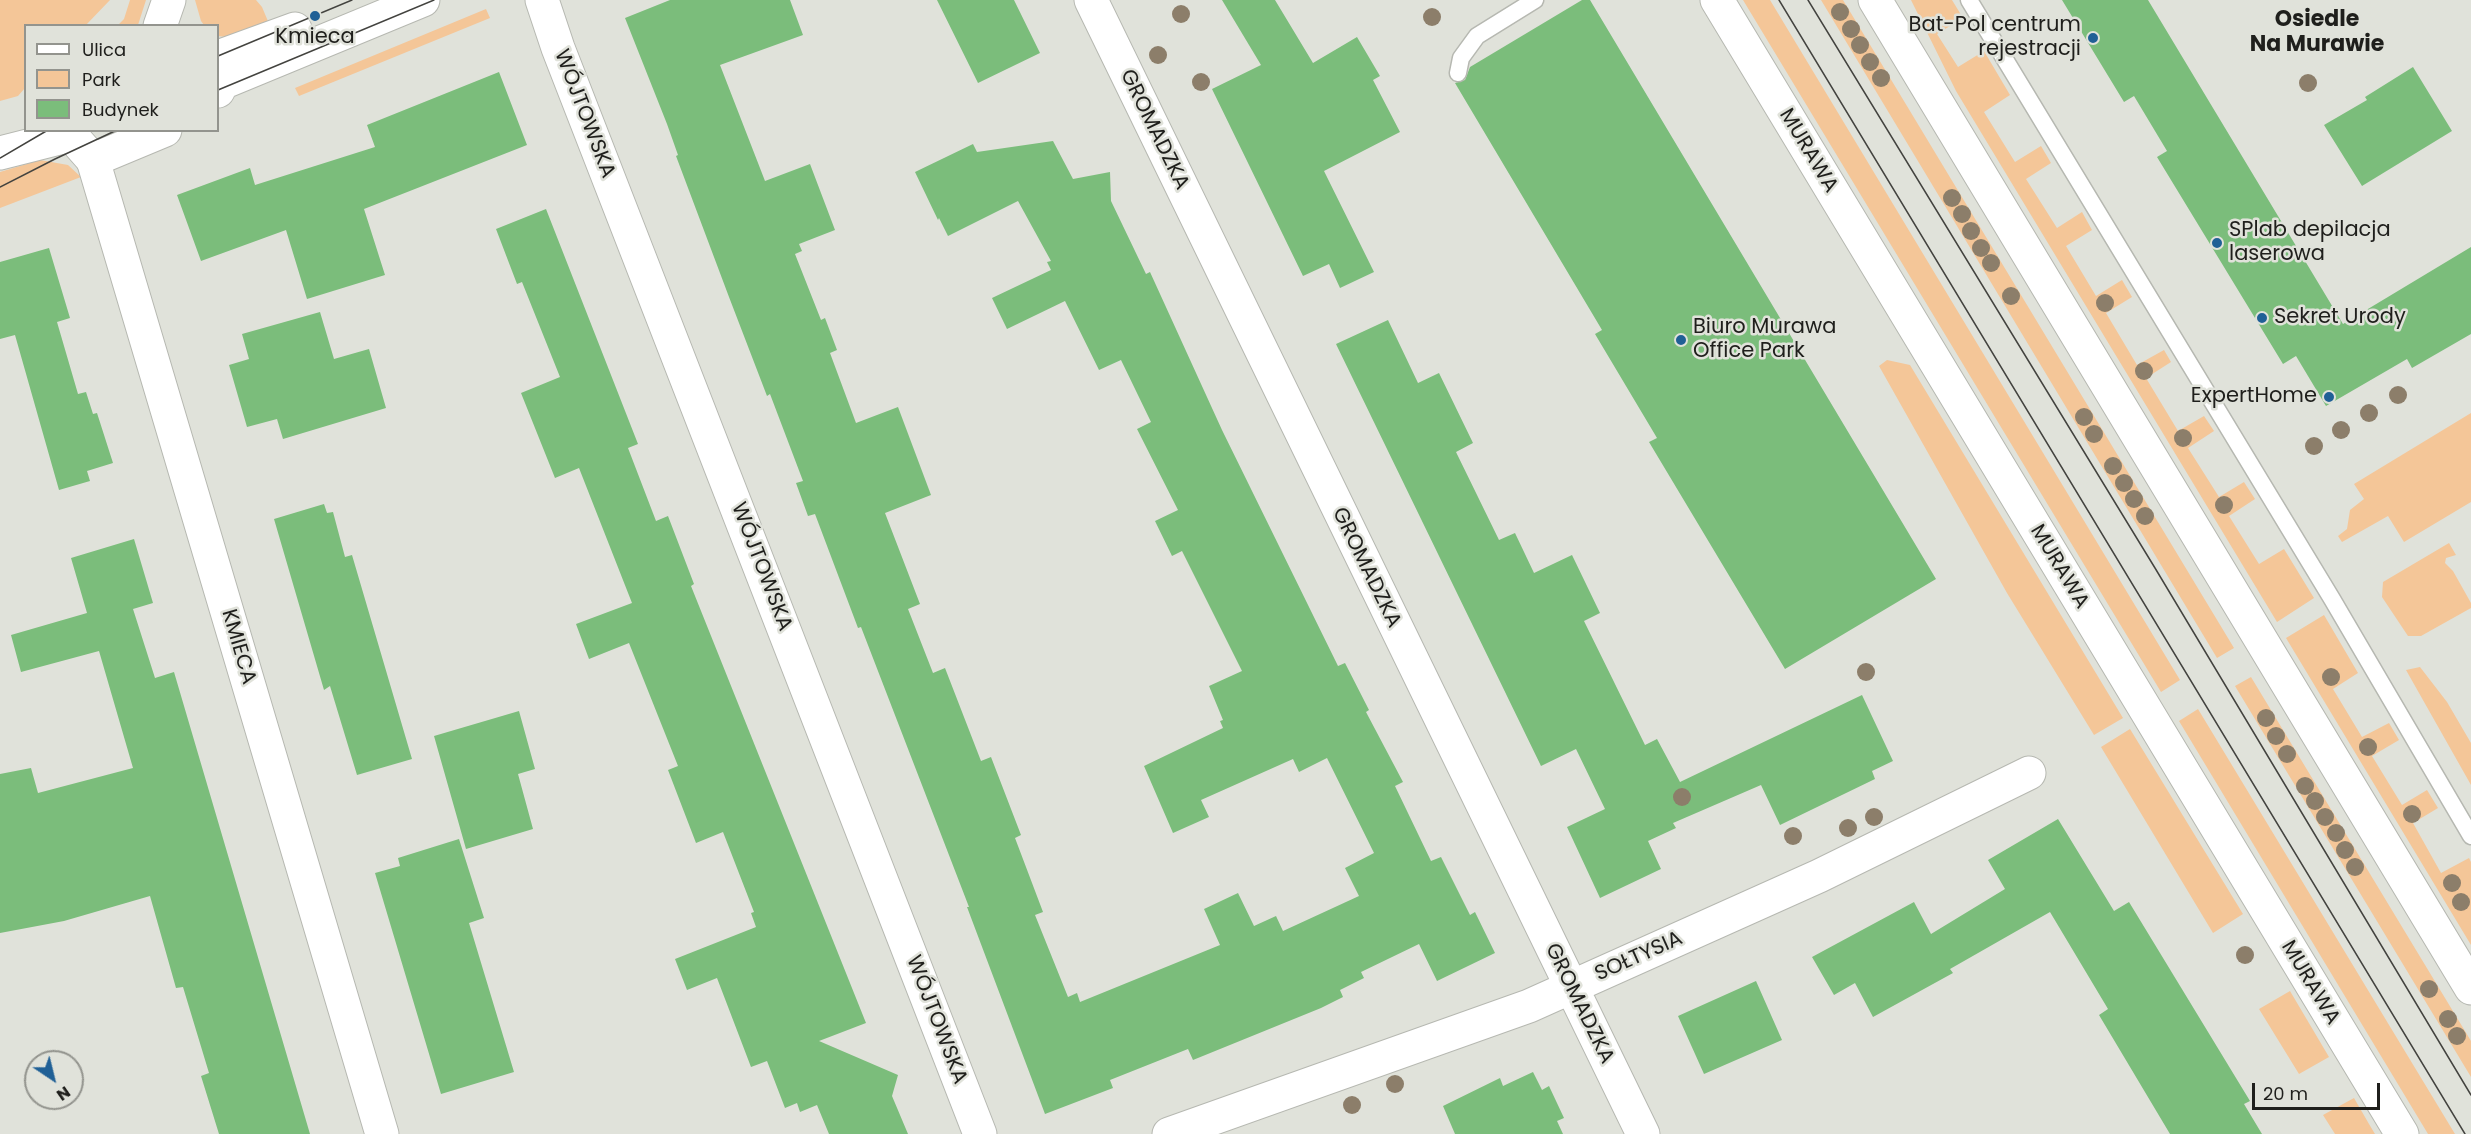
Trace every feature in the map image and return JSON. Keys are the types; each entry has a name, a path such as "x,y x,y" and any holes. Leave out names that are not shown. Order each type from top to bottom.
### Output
{"street":[{"path":"161,24 169,0"},
{"path":"219,76 271,39 366,0"},
{"path":"219,76 423,0"},
{"name":"WÓJTOWSKA","path":"542,0 558,48 980,1134"},
{"name":"GROMADZKA","path":"1091,0 1643,1134"},
{"name":"MURAWA","path":"1717,0 2402,1134"},
{"path":"1875,0 2471,988"},
{"path":"0,153 73,133 93,160 160,132"},
{"name":"KMIECA","path":"93,160 382,1134"},
{"name":"SOŁTYSIA","path":"1168,1134 1529,1006 1819,876 2028,773"}],"lane":[{"path":"1458,73 1461,58 1477,36 1535,0"},
{"path":"1969,0 2332,599 2471,836"}],"green space":[{"path":"0,0 110,0 87,24 24,24 24,89 18,96 0,101"},
{"path":"130,0 146,0 138,24 119,24 124,19"},
{"path":"195,0 256,0 262,7 270,26 226,37 219,36 219,24 203,24"},
{"path":"1743,0 1770,0 2180,680 2161,692"},
{"path":"1821,0 1843,0 2234,648 2217,658"},
{"path":"1911,0 1952,0 1963,18 1937,34 1958,67 1984,51 2010,95 1984,112 2015,162 2041,146 2051,163 2026,179 2057,228 2082,212 2092,230 2066,246 2096,296 2122,280 2132,297 2106,313 2137,365 2164,350 2171,362 2146,378 2178,431 2204,416 2214,431 2188,448 2219,497 2244,482 2255,499 2229,516 2259,564 2284,549 2314,598 2277,622 1956,91"},
{"path":"486,9 490,18 299,96 295,88"},
{"path":"40,160 68,165 81,177 0,208 0,172"},
{"path":"1887,360 1910,365 2123,718 2094,735 2007,593 1879,366"},
{"path":"2471,413 2471,502 2404,542 2388,516 2342,542 2338,536 2347,529 2350,510 2364,499 2354,484"},
{"path":"2449,543 2456,555 2446,558 2445,563 2453,571 2471,603 2471,608 2421,636 2408,636 2382,597 2383,582"},
{"path":"2324,615 2358,673 2333,689 2362,737 2389,723 2399,740 2372,756 2402,805 2427,790 2438,808 2413,823 2441,873 2469,858 2471,862 2471,945 2286,638"},
{"path":"2420,667 2447,702 2471,743 2471,785 2406,670"},
{"path":"2251,677 2471,1041 2471,1077 2235,686"},
{"path":"2198,709 2455,1134 2428,1134 2179,721"},
{"path":"2130,729 2243,914 2213,933 2101,747"},
{"path":"2290,991 2329,1057 2299,1074 2259,1009"},
{"path":"2354,1098 2375,1134 2335,1134 2323,1115"}],"building":[{"path":"670,0 790,0 803,35 720,65 765,181 810,164 835,230 799,244 802,251 795,254 821,320 825,318 837,350 830,353 856,423 898,407 931,495 885,513 920,604 908,609 933,673 945,668 981,761 991,757 1021,835 1015,838 1043,912 1035,915 1068,997 1077,993 1080,1002 1220,945 1204,909 1238,893 1254,926 1276,916 1283,931 1359,896 1345,868 1374,853 1327,758 1299,772 1293,759 1201,800 1209,817 1173,833 1144,766 1223,728 1220,721 1223,720 1209,686 1242,671 1182,551 1172,556 1155,521 1178,510 1137,429 1151,422 1121,360 1099,370 1065,301 1007,329 992,298 1051,270 1047,262 1051,261 1018,201 948,236 939,218 938,220 915,172 973,144 977,152 1053,141 1073,179 1110,172 1111,201 1146,274 1150,272 1222,430 1338,666 1345,663 1369,710 1366,712 1403,782 1395,786 1431,861 1441,857 1470,915 1475,912 1495,953 1437,981 1419,944 1361,972 1364,978 1340,990 1343,997 1321,1008 1193,1060 1188,1049 1110,1080 1113,1088 1045,1114 967,907 969,907 861,627 858,628 815,514 808,516 796,483 803,481 770,394 767,396 676,156 678,155 667,124 625,18"},
{"path":"937,0 1014,0 1040,53 978,83"},
{"path":"1222,0 1275,0 1313,63 1357,37 1380,76 1373,80 1400,132 1324,171 1374,272 1340,288 1329,264 1303,276 1212,89 1261,65"},
{"name":"Biuro Murawa Office Park","path":"1582,0 1590,0 1936,579 1785,669 1649,442 1657,438 1595,334 1602,330 1455,83 1465,80 1470,67"},
{"path":"2062,0 2148,0 2343,324 2471,247 2471,334 2412,368 2407,359 2326,406 2296,356 2283,364 2157,157 2167,151 2134,96 2124,102"},
{"path":"2413,67 2452,131 2362,186 2324,125 2367,100 2365,97"},
{"path":"499,72 527,145 364,209 385,275 307,299 286,230 201,261 177,195 250,168 255,185 375,147 367,125"},
{"path":"546,209 638,444 628,448 656,521 668,516 694,584 691,586 866,1023 819,1041 898,1075 892,1096 908,1134 829,1134 817,1105 800,1112 797,1103 785,1108 767,1061 751,1067 717,978 687,990 675,959 756,927 751,913 754,912 723,832 696,843 668,770 678,766 629,643 589,659 576,624 632,603 579,468 555,478 521,393 560,377 522,282 517,284 496,229"},
{"path":"49,248 70,318 57,322 78,394 86,392 93,414 97,413 113,463 87,471 90,481 59,490 15,335 0,339 0,262"},
{"path":"320,312 334,359 369,349 386,408 283,439 277,419 247,427 229,365 249,359 242,334"},
{"path":"1388,320 1418,383 1439,373 1473,443 1456,452 1499,540 1515,533 1534,573 1572,555 1600,613 1584,621 1645,745 1657,739 1680,782 1862,695 1893,761 1872,771 1875,779 1780,825 1761,785 1673,823 1676,828 1648,841 1661,869 1600,898 1567,827 1605,809 1576,749 1541,766 1336,344"},
{"path":"324,504 327,513 333,512 345,557 352,555 412,759 357,775 330,686 324,690 274,519"},
{"path":"134,539 153,603 133,609 155,678 174,672 310,1134 219,1134 201,1076 209,1073 183,987 176,988 150,896 64,921 0,933 0,774 31,768 38,793 133,768 99,651 21,672 11,635 87,613 71,558"},
{"path":"519,711 535,769 518,774 533,829 466,849 434,736"},
{"path":"2058,819 2114,911 2129,902 2250,1101 2244,1104 2262,1134 2170,1134 2099,1015 2108,1009 2050,912 1950,969 1953,973 1873,1017 1855,983 1834,995 1812,957 1914,902 1931,934 2005,889 1988,860"},
{"path":"459,839 484,918 469,923 514,1072 441,1094 375,873 400,866 398,858"},
{"path":"1756,981 1782,1040 1704,1074 1678,1016"},
{"path":"1533,1072 1542,1090 1549,1086 1564,1118 1557,1121 1563,1134 1455,1134 1443,1106 1500,1078 1503,1086"}],"tram line":[{"path":"219,56 352,0"},
{"path":"219,90 434,0"},
{"path":"1779,0 2465,1134"},
{"path":"1808,0 2155,568 2471,1095"},
{"path":"0,158 45,132"},
{"path":"0,187 113,132"}],"place":[{"name":"Kmieca","path":"315,16"},
{"name":"Bat-Pol centrum rejestracji","path":"2093,38"},
{"name":"SPlab depilacja laserowa","path":"2217,243"},
{"name":"Sekret Urody","path":"2262,318"},
{"name":"Biuro Murawa Office Park","path":"1681,340"},
{"name":"ExpertHome","path":"2329,397"}],"district":[{"name":"Osiedle Na Murawie","path":"2317,32"}]}
